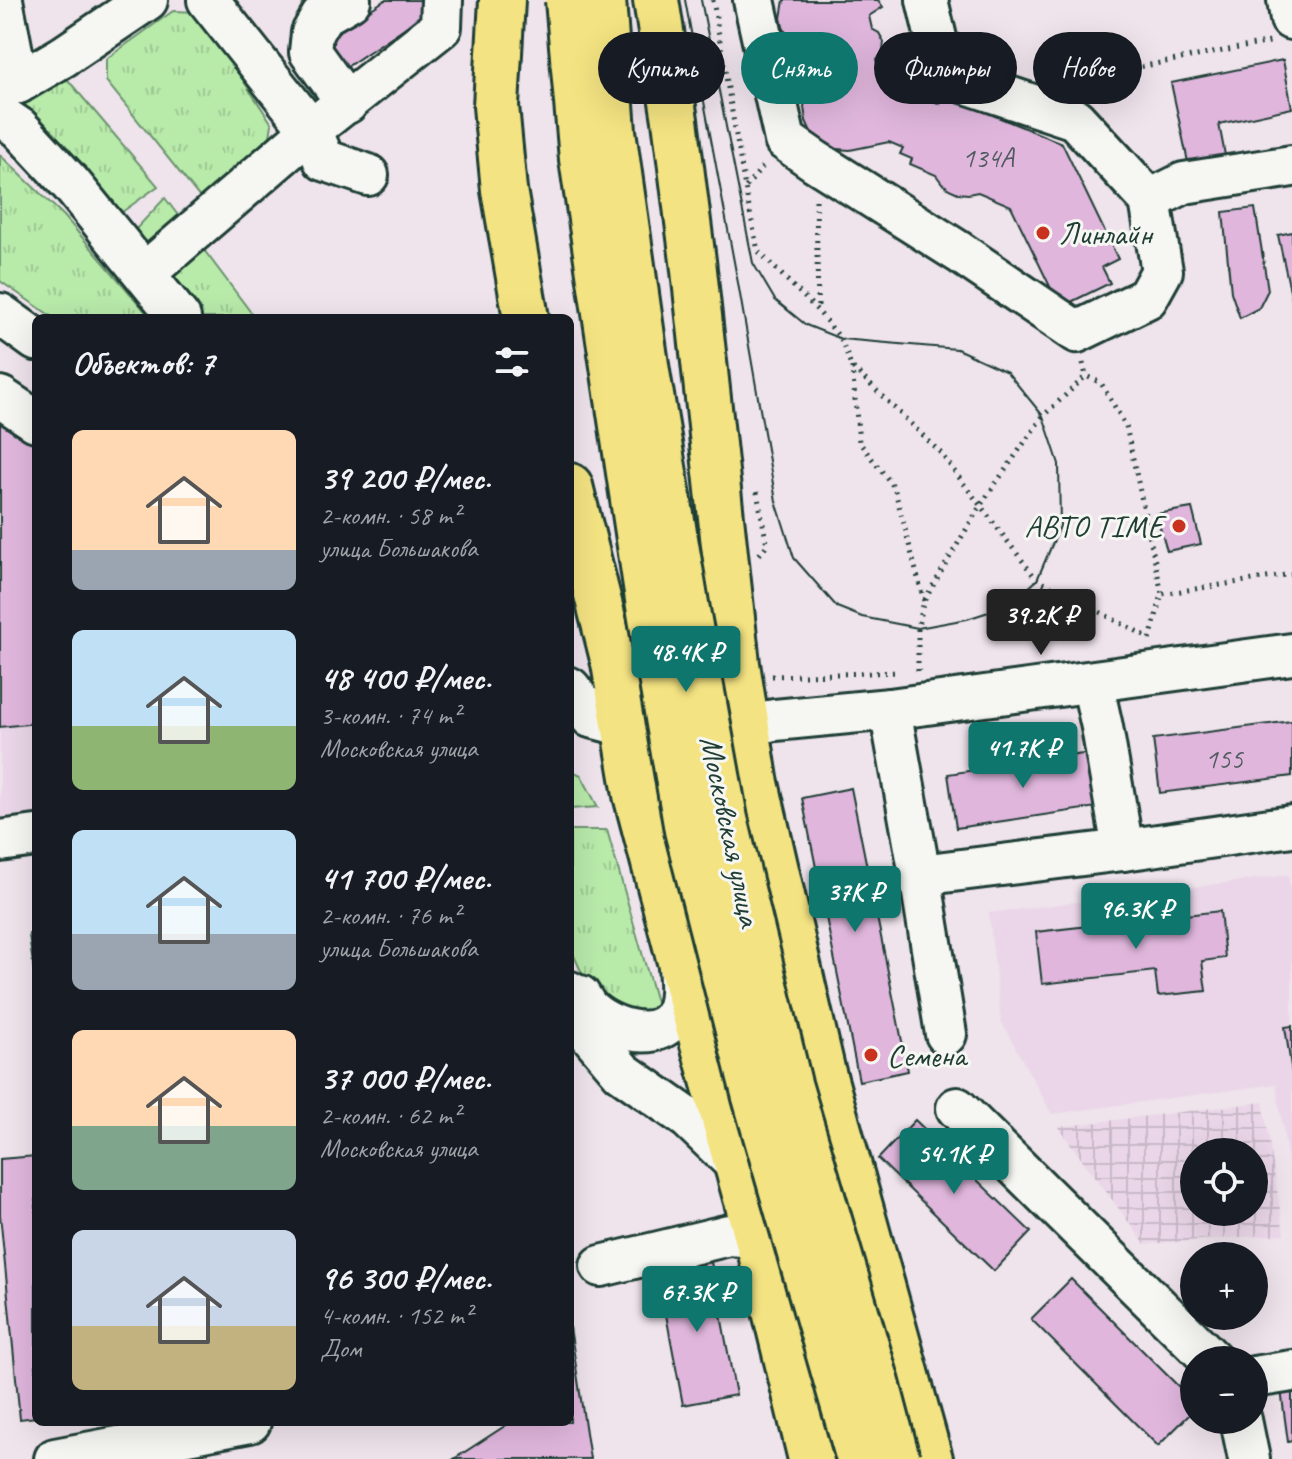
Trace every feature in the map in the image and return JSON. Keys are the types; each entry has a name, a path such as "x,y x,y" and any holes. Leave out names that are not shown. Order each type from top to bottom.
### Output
{"main road":[{"path":"502,0 496,106 504,190 525,314"},
{"name":"Московская улица","path":"568,0 582,159 646,591 687,830 755,1097 859,1459"},
{"name":"Московская улица","path":"603,0 613,131 647,372 725,819 789,1084 897,1459"},
{"name":"Московская улица","path":"656,0 675,120 737,664 755,779 822,1069 930,1459"},
{"path":"574,500 614,663 589,714 636,795 757,1237 811,1459"}],"street":[{"path":"2,0 6,94 19,128 48,158 177,314"},
{"path":"208,0 311,130 324,160 368,175"},
{"path":"347,103 310,52 312,33 322,16 350,0"},
{"path":"145,273 311,130 441,27 442,0"},
{"path":"754,0 785,140 1077,332 1147,298 1162,271 1150,200 1075,119 945,76 927,0"},
{"path":"6,94 142,1"},
{"path":"1150,200 1184,183 1292,166"},
{"path":"0,314 32,337"},
{"path":"0,397 32,418"},
{"path":"589,714 747,725 890,709 1292,654"},
{"path":"1092,682 1123,850"},
{"path":"890,709 946,1034"},
{"path":"920,875 1292,826"},
{"path":"0,841 32,837"},
{"path":"574,988 589,1009 608,1023 623,1029 651,1031 665,1027 676,1012 680,992 678,954"},
{"path":"574,1001 589,1033 622,1072 689,1119 736,1164"},
{"path":"957,1108 1198,1346"},
{"path":"601,1266 729,1235 757,1237"},
{"path":"1268,1375 1292,1371"},
{"path":"55,1459 229,1426"},
{"path":"1244,1434 1249,1459"}],"path":[{"path":"713,0 758,251 818,311 841,339 851,366 859,442 894,487 924,601"},
{"path":"1075,119 1118,71 1285,20"},
{"path":"815,161 818,311"},
{"path":"1077,332 1086,376"},
{"path":"851,366 939,451 1037,580 1151,638"},
{"path":"766,676 918,671 918,628 924,601 980,506 1043,416 1086,376"},
{"path":"1086,376 1101,383 1126,426 1162,594 1151,638"},
{"path":"1162,594 1292,574"},
{"path":"1136,641 1151,638"}],"shaded area":[{"path":"0,373 32,393 32,817 0,821"},
{"path":"1288,875 1292,902 1292,1186 1276,1084 1052,1114 1001,1021 989,913"},
{"path":"1263,1102 1284,1234 1145,1244 1058,1127"}],"green space":[{"path":"173,11 198,12 272,124 269,143 201,199 106,81 106,59"},
{"path":"62,73 158,186 118,215 19,100"},
{"path":"0,155 64,216 148,314 48,314 0,281"},
{"path":"165,198 252,314 198,314 134,231"},
{"path":"574,772 581,775 598,807 574,809"},
{"path":"574,830 607,830 658,1009 641,1015 595,1002 574,956"}],"building":[{"path":"385,0 429,0 434,8 342,70 323,41"},
{"path":"784,0 878,0 883,7 869,16 872,29 877,32 874,32 874,104 965,104 1062,143 1118,259 1102,267 1110,283 1071,302 1071,306 1057,301 1011,206 978,192 958,193 949,189 936,175 910,164 912,159 900,154 903,148 889,142 850,150 823,144 812,134 806,121 805,104 858,104 858,32 786,32 781,18"},
{"path":"1283,60 1292,108 1219,124 1225,155 1188,162 1171,83"},
{"path":"1255,208 1268,290 1259,308 1240,318 1231,292 1223,212"},
{"path":"1292,232 1292,300 1278,235"},
{"path":"0,408 32,429 32,723 0,727"},
{"name":"АВТО TIME","path":"1192,508 1201,544 1167,551 1156,514"},
{"path":"1292,721 1292,776 1160,793 1153,739"},
{"path":"1090,753 1097,807 956,828 948,774"},
{"path":"851,788 908,1071 859,1081 802,798"},
{"path":"1220,911 1225,958 1202,961 1206,991 1158,996 1155,971 1042,984 1036,932"},
{"path":"1292,1026 1292,1073 1285,1027"},
{"path":"915,1120 1031,1232 994,1271 878,1159"},
{"path":"32,1156 32,1418 20,1419 0,1214 0,1159"},
{"path":"711,1262 736,1395 683,1405 658,1272"},
{"path":"1071,1279 1180,1388 1180,1424 1158,1446 1031,1319"},
{"path":"574,1353 590,1459 454,1459 505,1426 574,1426"},
{"path":"1292,1389 1292,1441 1288,1442 1281,1390"}],"tram line":[{"path":"685,0 776,501 794,558 837,607 862,617 918,628 967,619 1010,605 1037,580 1060,526 1059,464 1043,416 1007,372 957,349 841,339 806,325 775,300 753,263 701,0"}],"place":[{"name":"Линлайн","path":"1043,233"},
{"name":"АВТО TIME","path":"1179,526"},
{"name":"Семена","path":"871,1055"}]}
